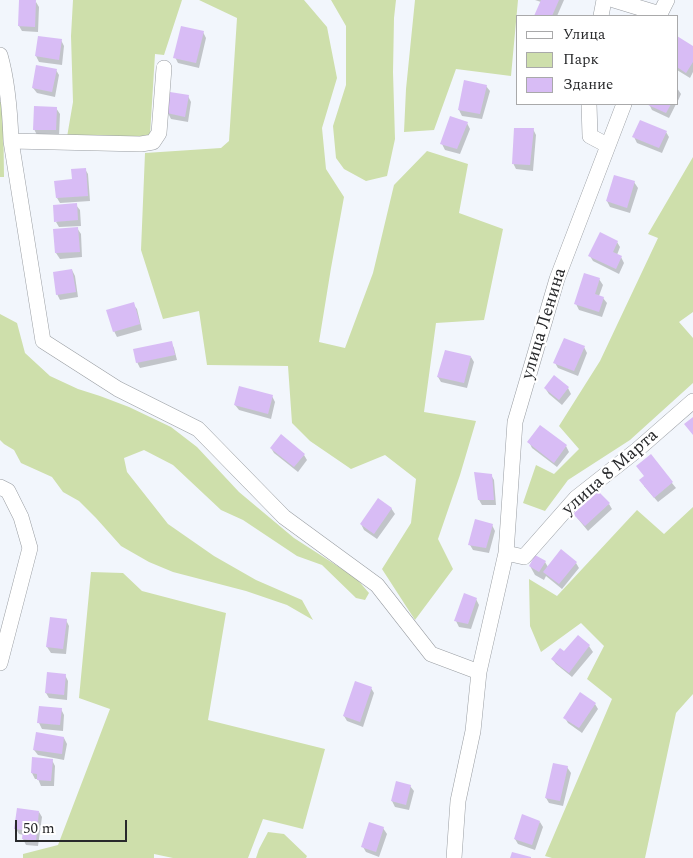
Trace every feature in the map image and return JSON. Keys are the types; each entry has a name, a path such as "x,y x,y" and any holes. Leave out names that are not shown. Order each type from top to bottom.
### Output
{"street":[{"path":"601,15 604,0"},
{"path":"614,0 659,15 668,0"},
{"path":"0,55 4,68 11,141 44,341 118,389 198,429 284,517 377,585 431,654 479,672"},
{"path":"11,141 141,144 153,142 159,133 164,68"},
{"path":"589,105 590,136 607,145"},
{"name":"улица Ленина","path":"454,858 458,801 473,731 479,672 506,553 515,422 557,279 624,105"},
{"name":"улица 8 Марта","path":"506,553 524,557 576,498 638,450 693,401"},
{"path":"0,488 8,491 21,517 30,548 0,663"}],"green space":[{"path":"73,0 182,0 164,55 155,54 150,135 140,139 67,137 73,102 71,36"},
{"path":"199,0 304,0 327,27 337,78 322,128 326,169 344,197 319,342 345,348 373,273 394,185 427,151 468,164 459,213 503,229 484,320 436,323 424,412 476,421 438,539 453,569 415,620 382,569 411,523 416,479 385,455 351,469 310,441 292,423 288,366 207,365 199,311 163,319 141,250 145,153 221,148 229,141 237,18"},
{"path":"331,0 396,0 393,72 395,139 387,176 366,181 344,169 336,158 333,126 346,85 346,26"},
{"path":"415,0 518,0 511,76 456,69 434,130 404,132 406,89"},
{"path":"0,102 3,102 4,177 0,177"},
{"path":"693,157 693,312 679,322 693,338 693,383 630,440 568,480 545,511 523,503 536,465 554,474 579,449 559,426 600,361 658,238 648,234"},
{"path":"0,314 17,323 25,353 50,376 78,389 129,407 171,427 197,447 239,492 294,538 356,578 369,593 365,600 356,598 322,565 297,556 243,520 221,510 173,465 144,450 124,458 127,472 168,524 214,556 256,580 302,600 313,620 287,605 246,591 173,572 149,562 121,546 79,501 63,492 52,477 21,463 14,450 0,440"},
{"path":"693,507 693,694 676,713 645,858 552,858 545,856 612,699 587,679 604,646 581,623 541,652 530,626 529,579 557,596 637,510 664,534"},
{"path":"91,572 123,573 142,591 226,613 208,720 325,749 303,829 263,819 248,858 173,858 154,854 154,858 23,858 23,854 58,845 110,709 79,698"},
{"path":"268,832 284,834 307,856 306,858 256,858"}],"building":[{"path":"19,0 36,0 35,27 18,26"},
{"path":"541,0 559,0 552,15 534,15"},
{"path":"181,26 204,31 196,63 173,58"},
{"path":"38,36 62,39 59,60 35,56"},
{"path":"678,37 693,46 693,62 686,73 678,68"},
{"path":"36,65 57,69 52,92 32,88"},
{"path":"464,80 487,85 480,114 458,110"},
{"path":"170,92 189,95 185,117 167,113"},
{"path":"648,105 670,105 666,113"},
{"path":"34,106 57,107 56,130 33,130"},
{"path":"450,116 468,122 457,149 440,144"},
{"path":"640,120 667,131 659,148 632,137"},
{"path":"514,128 534,128 530,165 512,164"},
{"path":"86,168 88,196 56,198 54,181 72,179 71,169"},
{"path":"614,175 635,181 627,208 606,201"},
{"path":"77,203 78,220 54,222 53,205"},
{"path":"78,227 80,252 55,253 53,229"},
{"path":"600,232 618,241 613,252 622,256 616,269 588,256"},
{"path":"72,269 76,292 56,295 53,272"},
{"path":"584,273 600,278 595,294 604,297 599,312 574,304"},
{"path":"134,302 140,324 113,332 106,310"},
{"path":"564,338 585,346 574,371 553,363"},
{"path":"172,341 175,355 136,363 133,349"},
{"path":"445,350 471,356 464,383 437,377"},
{"path":"554,375 569,387 559,400 544,388"},
{"path":"239,386 273,395 268,414 234,405"},
{"path":"693,417 693,435 684,424"},
{"path":"540,425 567,445 554,463 527,442"},
{"path":"281,434 305,454 294,467 270,448"},
{"path":"651,454 673,482 654,498 639,480 644,476 636,466"},
{"path":"474,472 492,474 494,500 478,500"},
{"path":"598,491 610,503 585,526 573,514"},
{"path":"378,498 392,508 374,534 360,524"},
{"path":"475,519 493,524 486,548 468,545"},
{"path":"561,549 577,562 559,584 543,572"},
{"path":"535,555 546,561 539,572 529,566"},
{"path":"464,593 477,598 468,624 454,621"},
{"path":"50,617 67,619 63,649 46,647"},
{"path":"578,635 590,645 569,673 551,659 560,648 564,651"},
{"path":"47,672 66,674 64,695 45,693"},
{"path":"355,681 372,687 360,722 343,716"},
{"path":"580,692 596,703 579,728 563,718"},
{"path":"39,706 62,708 60,725 37,723"},
{"path":"36,732 64,737 62,754 33,750"},
{"path":"32,757 53,759 51,781 37,780 37,774 31,773"},
{"path":"553,763 568,766 560,801 545,798"},
{"path":"396,781 411,785 406,805 391,801"},
{"path":"17,808 39,811 36,841 22,839 23,830 14,829"},
{"path":"522,814 540,821 532,845 514,839"},
{"path":"369,822 384,827 376,852 361,847"},
{"path":"512,852 531,857 531,858 510,858"}]}
